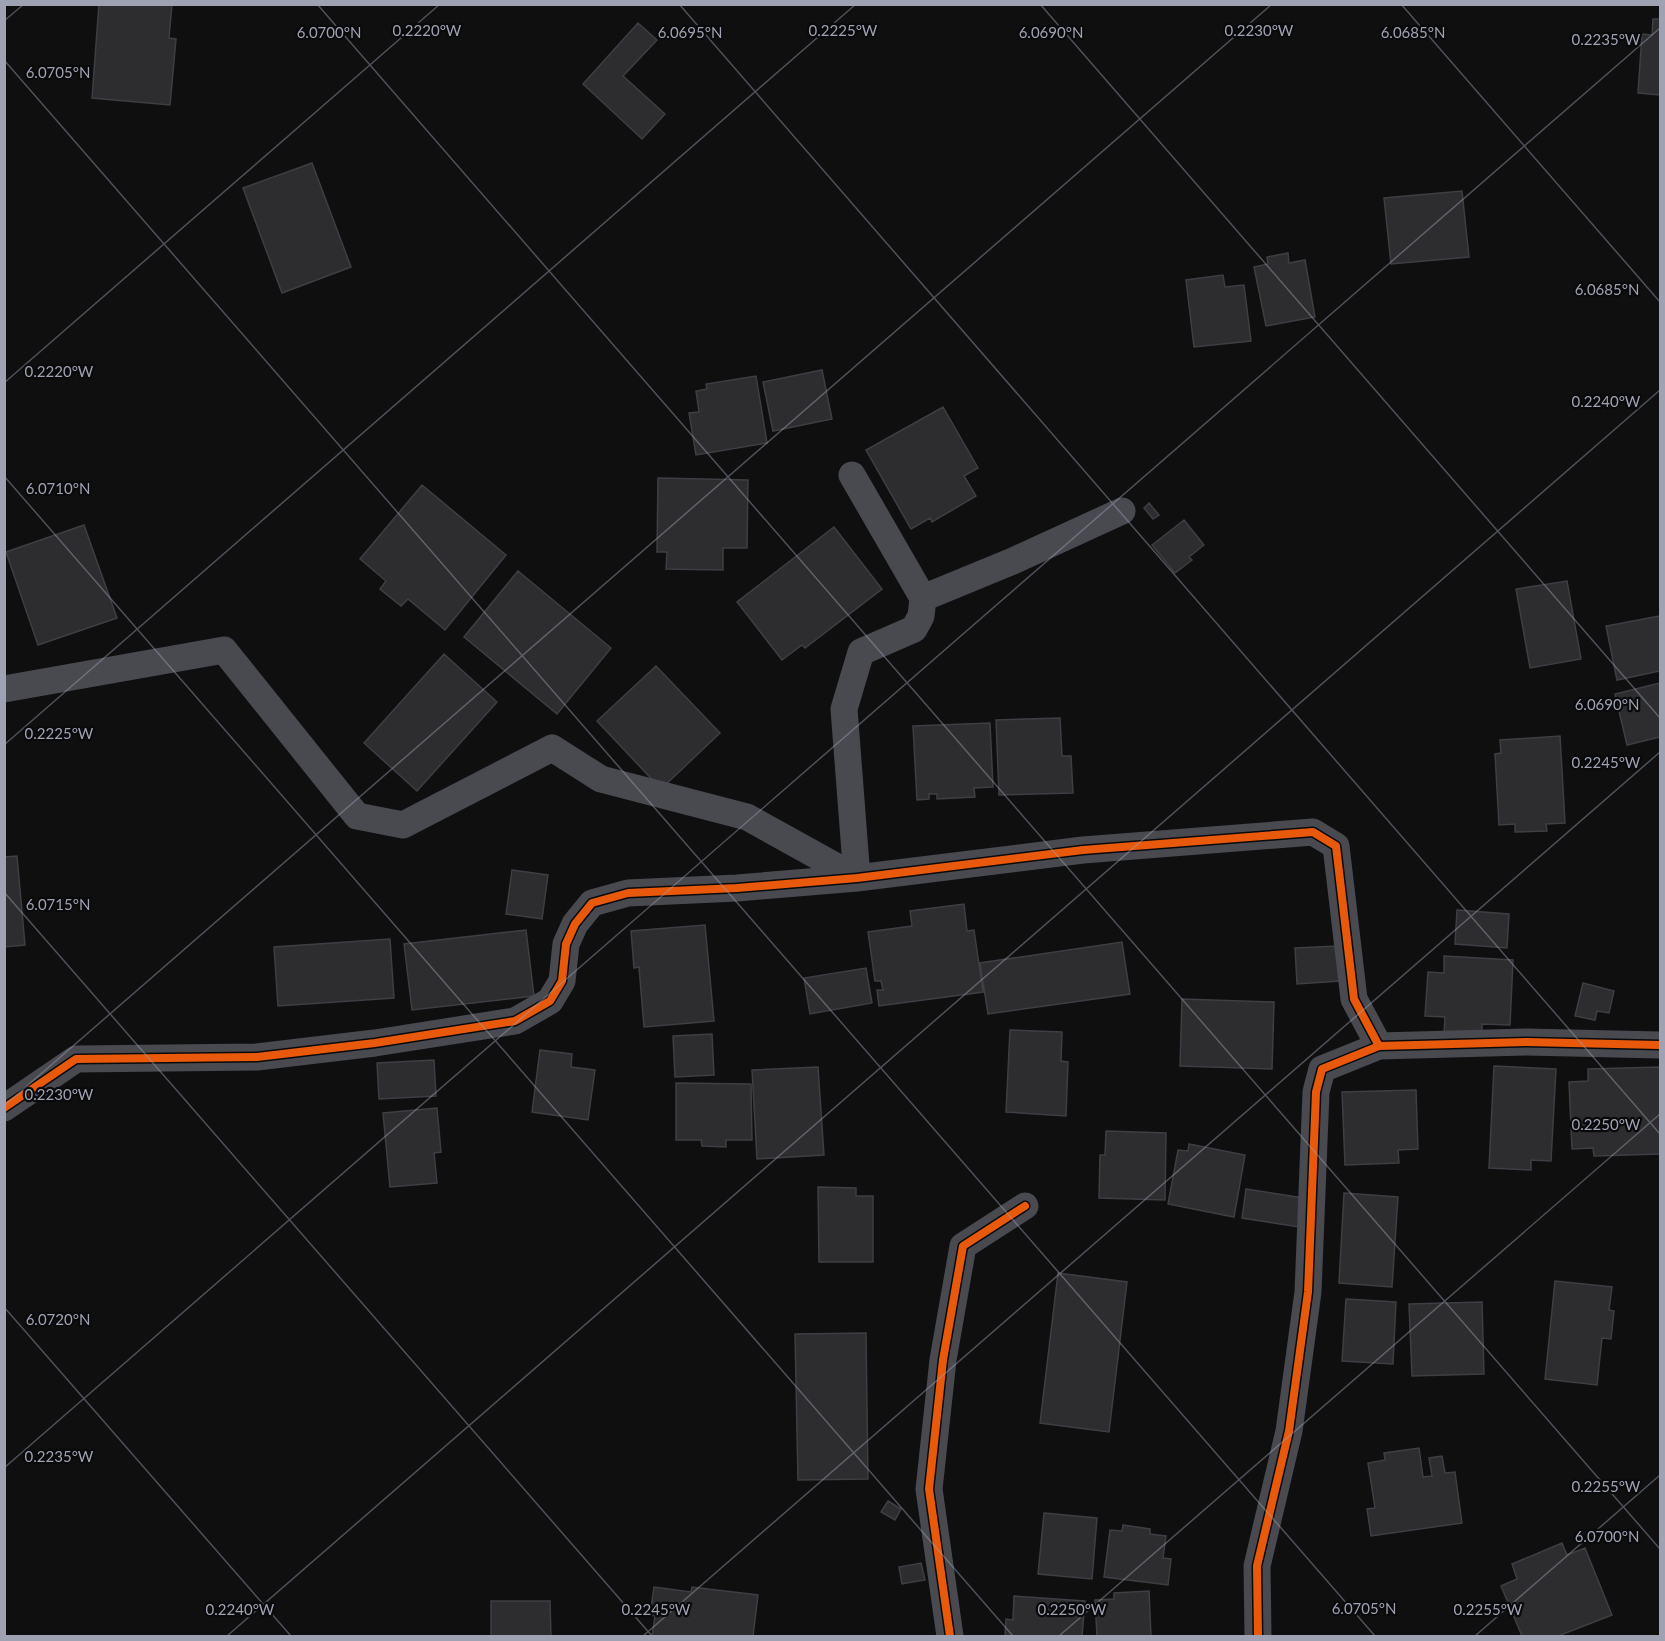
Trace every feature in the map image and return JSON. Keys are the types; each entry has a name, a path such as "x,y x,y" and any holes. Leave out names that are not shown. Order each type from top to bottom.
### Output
{"street":[{"path":"852,475 922,598 921,616 914,629 861,652 844,709 857,878"},
{"path":"922,598 1013,561 1122,511"},
{"path":"4,689 224,650 357,816 403,825 552,748 601,779 747,816 857,878"},
{"path":"4,1108 76,1059 257,1057 375,1043 515,1021 550,1001 562,981 566,944 575,924 592,903 628,893 737,888 857,878 1083,850 1313,832 1336,846 1354,999 1379,1046"},
{"path":"1258,1636 1257,1566 1289,1431 1308,1292 1316,1092 1322,1069 1379,1046 1526,1042 1660,1046"},
{"path":"950,1636 929,1489 943,1360 963,1246 1025,1206"}],"building":[{"path":"99,4 172,4 169,38 176,39 170,105 92,98"},
{"path":"1653,19 1660,19 1660,95 1638,93 1642,34 1652,35"},
{"path":"638,23 657,40 623,76 665,114 642,139 583,84"},
{"path":"312,163 351,267 282,293 243,188"},
{"path":"1462,191 1469,257 1391,264 1384,198"},
{"path":"1288,253 1289,263 1305,260 1315,317 1266,326 1254,267 1268,264 1267,257"},
{"path":"1223,275 1225,287 1244,285 1251,341 1194,347 1186,280"},
{"path":"822,370 832,419 773,431 763,382"},
{"path":"756,376 767,443 696,455 689,413 699,412 696,391 707,389 706,384"},
{"path":"943,407 978,468 964,476 976,496 932,522 930,518 911,529 866,450"},
{"path":"658,478 748,480 747,548 723,548 723,570 666,569 667,552 657,552"},
{"path":"422,485 506,555 445,630 408,599 401,606 380,589 386,581 360,559"},
{"path":"1149,503 1159,515 1153,519 1144,508"},
{"path":"1184,520 1204,545 1189,557 1192,560 1175,573 1152,545"},
{"path":"84,525 117,618 38,645 6,552"},
{"path":"834,527 882,589 805,648 802,645 782,660 737,602"},
{"path":"518,571 611,648 557,714 464,637"},
{"path":"1567,581 1581,659 1530,668 1516,589"},
{"path":"1660,616 1660,671 1617,680 1606,626"},
{"path":"444,654 497,702 417,791 364,743"},
{"path":"656,666 720,733 661,789 597,721"},
{"path":"1660,683 1660,737 1627,745 1615,694"},
{"path":"1060,718 1062,756 1071,756 1073,793 999,795 996,720"},
{"path":"990,723 993,787 974,788 975,797 937,799 937,794 929,794 929,799 917,800 913,726"},
{"path":"1560,736 1565,823 1546,824 1547,831 1515,832 1515,824 1499,825 1495,754 1501,753 1500,740"},
{"path":"17,856 25,945 4,947 4,857"},
{"path":"512,870 548,875 542,919 506,914"},
{"path":"964,904 967,931 974,930 983,992 879,1006 877,990 883,990 881,981 875,981 868,932 912,926 910,911"},
{"path":"1457,910 1509,914 1507,948 1455,944"},
{"path":"705,925 714,1021 644,1027 639,967 634,968 631,931"},
{"path":"526,930 534,996 412,1010 404,944"},
{"path":"390,939 394,998 278,1006 274,947"},
{"path":"1122,942 1130,994 988,1014 980,963"},
{"path":"1338,946 1340,981 1297,984 1295,948"},
{"path":"1444,956 1513,960 1510,1025 1482,1024 1482,1036 1444,1034 1445,1017 1425,1016 1428,972 1444,973"},
{"path":"866,968 872,1003 810,1014 804,978"},
{"path":"1583,983 1614,991 1609,1013 1597,1011 1595,1020 1575,1016"},
{"path":"1182,999 1274,1002 1272,1069 1180,1066"},
{"path":"1010,1030 1062,1032 1061,1061 1068,1062 1066,1116 1006,1112"},
{"path":"712,1034 714,1075 675,1077 673,1036"},
{"path":"540,1050 572,1054 571,1067 595,1070 588,1120 532,1112"},
{"path":"434,1060 436,1096 379,1099 377,1063"},
{"path":"1494,1066 1556,1069 1551,1161 1531,1160 1531,1170 1489,1168"},
{"path":"818,1067 824,1155 757,1159 752,1070"},
{"path":"1660,1067 1660,1154 1594,1156 1593,1148 1572,1149 1569,1082 1588,1081 1588,1069"},
{"path":"676,1083 751,1084 752,1140 726,1140 726,1147 702,1146 701,1140 676,1140"},
{"path":"1416,1090 1418,1149 1398,1150 1399,1163 1345,1165 1342,1092"},
{"path":"437,1108 441,1152 434,1153 437,1183 390,1187 383,1113"},
{"path":"1106,1131 1166,1133 1165,1200 1099,1198 1100,1155 1105,1155"},
{"path":"1189,1144 1245,1155 1234,1217 1168,1204 1178,1150 1188,1151"},
{"path":"818,1187 856,1188 856,1196 873,1196 873,1262 819,1262"},
{"path":"1246,1189 1303,1198 1299,1227 1242,1218"},
{"path":"1344,1193 1398,1197 1392,1287 1339,1283"},
{"path":"1058,1273 1127,1282 1109,1432 1040,1423"},
{"path":"1555,1281 1612,1287 1609,1310 1614,1311 1611,1339 1602,1338 1597,1385 1545,1379"},
{"path":"1346,1299 1396,1302 1393,1364 1342,1361"},
{"path":"1482,1302 1484,1374 1412,1376 1409,1304"},
{"path":"866,1333 868,1479 798,1480 795,1334"},
{"path":"1419,1448 1423,1477 1432,1476 1429,1458 1442,1456 1445,1473 1455,1472 1462,1523 1371,1536 1367,1509 1375,1508 1368,1463 1385,1460 1384,1453"},
{"path":"888,1501 901,1509 895,1520 881,1512"},
{"path":"1044,1513 1097,1518 1092,1579 1038,1574"},
{"path":"1123,1525 1150,1529 1150,1534 1166,1536 1163,1558 1171,1559 1168,1585 1104,1577 1110,1530 1122,1531"},
{"path":"1562,1543 1567,1555 1585,1548 1612,1615 1558,1636 1522,1636 1501,1586 1517,1579 1512,1564"},
{"path":"921,1563 925,1580 902,1584 899,1567"},
{"path":"654,1587 691,1592 692,1587 758,1595 753,1636 652,1636 655,1616 650,1615"},
{"path":"1149,1591 1151,1636 1097,1636 1095,1600 1114,1599 1114,1593"},
{"path":"1014,1596 1085,1601 1082,1636 1005,1636 1006,1619 1013,1620"},
{"path":"491,1601 550,1601 551,1636 491,1636"}],"cycle path":[{"path":"4,1108 76,1059 257,1057 375,1043 515,1021 550,1001 562,981 566,944 575,924 592,903 628,893 737,888 857,878 1083,850 1313,832 1336,846 1354,999 1379,1046"},
{"path":"1258,1636 1257,1566 1289,1431 1308,1292 1316,1092 1322,1069 1379,1046 1526,1042 1660,1045"},
{"path":"950,1636 929,1489 943,1360 963,1246 1025,1206"}]}
